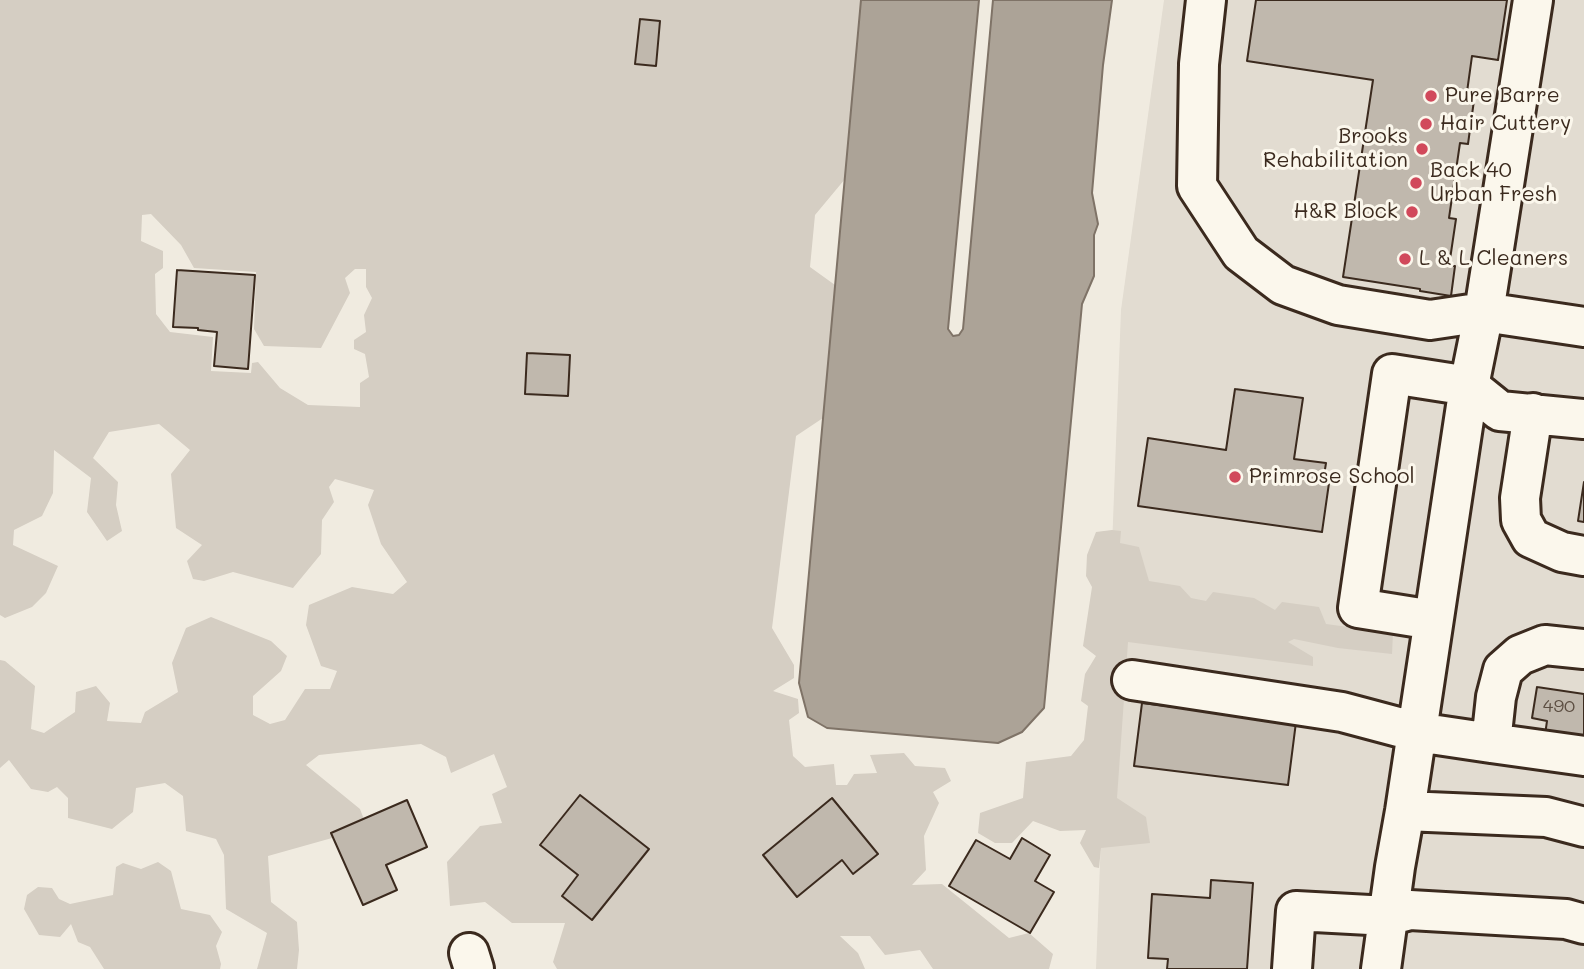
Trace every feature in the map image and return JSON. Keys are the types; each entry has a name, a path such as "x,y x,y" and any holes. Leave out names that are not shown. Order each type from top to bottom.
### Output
{"lane":[{"path":"1206,0 1199,64 1197,186 1241,253 1283,285 1338,305 1430,320 1484,312 1584,327"},
{"path":"1381,969 1469,386 1484,312 1533,0"},
{"path":"1433,620 1358,608 1392,374 1469,386 1500,411 1584,419"},
{"path":"1533,413 1520,498 1521,520 1531,538 1562,552 1584,556"},
{"path":"1491,743 1496,697 1503,670 1520,655 1545,645 1584,649"},
{"path":"1132,680 1342,712 1417,732 1584,756"},
{"path":"1546,817 1584,808"},
{"path":"1405,811 1546,817 1584,827"},
{"path":"1292,969 1296,911 1388,916 1410,910 1566,919 1584,924"}],"shaded area":[{"path":"0,0 860,0 845,179 815,215 810,267 835,285 823,418 796,436 772,628 794,665 794,678 773,691 798,699 799,713 789,720 793,756 805,767 834,764 836,785 847,785 854,774 877,773 870,755 904,753 915,766 945,768 951,781 933,792 939,803 924,836 926,870 912,885 942,884 1009,938 1029,933 1053,954 1049,969 933,969 920,950 885,955 870,936 840,936 858,953 865,969 557,969 553,962 565,923 512,923 485,902 450,906 447,862 480,826 502,823 492,794 507,787 494,754 451,773 446,757 421,744 319,755 306,765 360,809 365,822 332,838 268,856 271,902 297,922 299,950 297,969 257,969 267,933 226,909 224,855 216,839 186,831 183,796 165,783 136,788 133,812 112,829 68,818 68,798 57,787 48,792 31,789 9,760 0,768 0,660 5,661 35,686 31,729 44,733 75,712 76,692 96,686 110,703 107,721 141,723 145,712 178,692 172,663 186,628 211,617 271,641 287,656 281,671 253,696 253,715 270,724 285,720 305,689 330,689 337,671 321,666 306,625 309,605 352,587 393,594 407,582 381,544 368,505 374,490 335,479 329,487 334,502 322,520 321,554 293,588 233,572 204,581 193,579 187,561 202,545 176,528 171,474 190,450 159,424 109,432 93,458 118,482 116,505 122,531 107,541 87,512 91,478 54,450 53,493 42,516 14,530 13,545 58,566 46,593 32,607 5,618 0,615","holes":["151,214 181,245 194,268 256,272 254,329 264,346 321,348 350,293 345,278 355,269 366,269 366,287 372,298 364,315 366,332 354,340 354,349 365,354 369,377 360,383 360,407 308,405 280,388 258,362 252,363 251,373 211,371 213,337 170,332 156,314 155,274 163,268 163,251 141,241 142,215"]},
{"path":"861,0 979,0 948,329 953,336 959,335 963,329 993,0 1112,0 1103,65 1092,193 1098,224 1094,235 1094,276 1082,304 1044,708 1022,732 998,743 827,728 808,717 799,683"},
{"path":"1164,0 1584,0 1584,969 1096,969 1121,310"},
{"path":"1121,531 1120,543 1139,547 1149,581 1180,586 1191,598 1206,601 1213,592 1254,598 1275,610 1282,602 1319,607 1326,624 1393,633 1392,654 1338,648 1294,639 1288,642 1313,657 1313,666 1128,642 1117,798 1146,817 1150,843 1101,848 1099,868 1094,867 1080,843 1086,830 1060,831 1033,821 1012,843 995,843 978,833 980,813 1023,798 1026,762 1071,756 1084,740 1088,706 1081,701 1085,674 1096,656 1083,646 1092,587 1086,576 1087,555 1096,532"},
{"path":"158,862 171,871 181,909 210,915 222,932 216,946 220,969 104,969 90,947 78,942 71,924 60,937 39,935 24,909 27,895 38,887 52,888 59,899 70,904 113,895 116,867 123,863 141,869"}],"building":[{"path":"1256,0 1507,0 1498,60 1472,56 1467,92 1475,93 1468,144 1460,143 1449,218 1456,219 1449,266 1455,266 1451,296 1343,277 1373,80 1247,61"},
{"path":"640,19 660,21 656,66 635,64"},
{"path":"177,270 255,275 248,369 214,366 217,332 173,327"},
{"path":"527,353 570,355 568,396 525,394"},
{"path":"1235,389 1303,398 1294,459 1326,463 1323,482 1329,483 1322,532 1138,506 1148,438 1226,450"},
{"path":"1584,482 1584,522 1578,521"},
{"path":"1537,687 1584,694 1584,741 1545,735 1547,721 1532,718"},
{"path":"1142,703 1296,722 1288,785 1134,766"},
{"path":"580,795 649,849 592,920 562,896 578,875 540,845"},
{"path":"832,798 878,854 853,874 842,860 797,897 763,855"},
{"path":"407,800 427,847 386,865 397,890 363,905 331,833"},
{"path":"1022,838 1050,855 1035,881 1054,892 1030,933 949,886 976,840 1010,859"},
{"path":"1211,880 1253,883 1247,969 1167,969 1168,959 1148,958 1152,894 1210,898"}],"place":[{"name":"Pure Barre","path":"1431,96"},
{"name":"Hair Cuttery","path":"1426,124"},
{"name":"Brooks Rehabilitation","path":"1422,149"},
{"name":"Back 40 Urban Fresh","path":"1416,183"},
{"name":"H&R Block","path":"1412,212"},
{"name":"L & L Cleaners","path":"1405,259"},
{"name":"Primrose School","path":"1235,477"}]}
